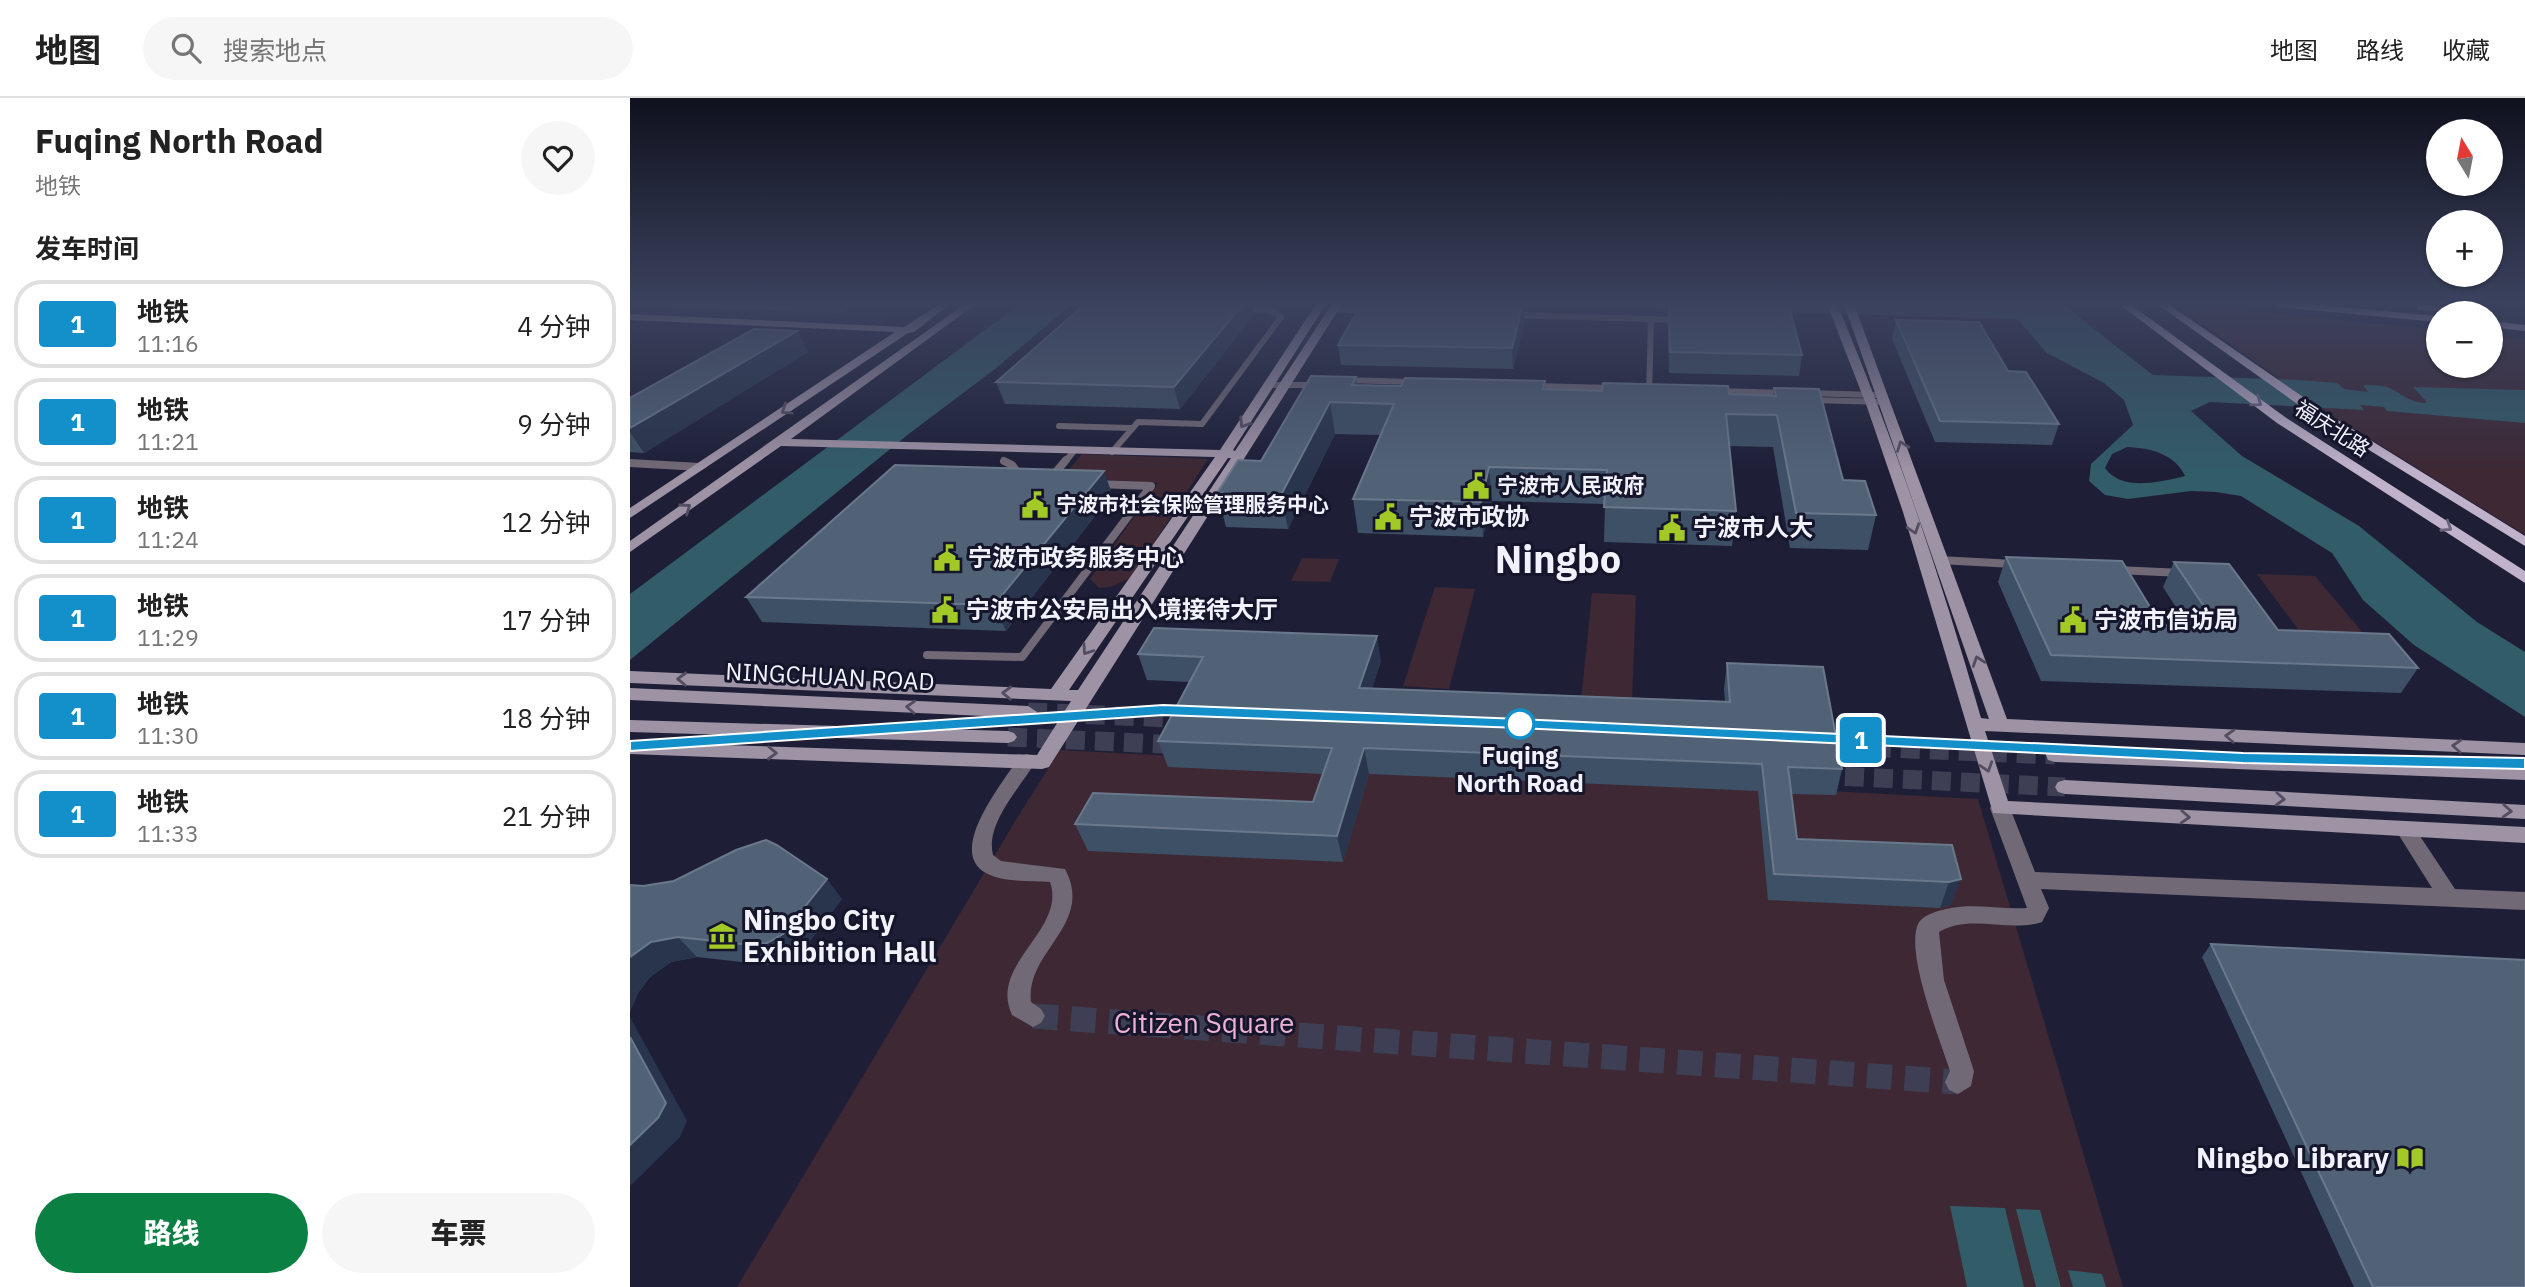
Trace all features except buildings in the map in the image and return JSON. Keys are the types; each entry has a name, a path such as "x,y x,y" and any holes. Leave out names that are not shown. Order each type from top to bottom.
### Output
{"main road":[{"name":"福庆北路","path":"2199,359 2281,420 2525,578"},
{"name":"福庆北路","path":"2241,359 2321,415 2525,542"}],"street":[{"path":"630,514 861,359"},
{"path":"630,548 894,359"},
{"path":"630,748 1042,762 1233,451 1294,359"},
{"path":"1859,359 1878,399 1943,560 2000,726"},
{"path":"1866,359 2000,808 2038,908 2034,916 1993,918 1958,915 1938,918 1928,927 1926,941 1936,985 1962,1071 1962,1078 1958,1082"},
{"path":"783,439 1233,451"},
{"path":"783,439 1074,451 1114,449"},
{"path":"1056,695 1233,451"},
{"path":"630,463 700,467"},
{"path":"630,677 1083,696"},
{"name":"NINGCHUAN ROAD","path":"630,694 1028,712"},
{"path":"1974,724 2525,749"},
{"path":"630,726 1008,737"},
{"path":"2055,755 2525,773"},
{"path":"1027,761 989,821 980,841 979,852 984,861 993,867 1058,875 1065,886 1066,897 1060,911 1018,990 1020,1008 1033,1016"},
{"path":"2065,787 2525,813"},
{"path":"2000,808 2525,835"},
{"path":"2405,829 2449,898"},
{"path":"2027,880 2525,901"}],"lane":[{"path":"1114,449 1138,422 1202,424 1250,359"},
{"path":"1649,393 1650,359"},
{"path":"1279,382 1427,383"},
{"path":"1279,382 1325,386"},
{"path":"1338,386 1419,388"},
{"path":"1526,389 1622,392"},
{"path":"1705,391 1788,393"},
{"path":"1635,392 1663,393"},
{"path":"1801,393 1878,399"},
{"path":"1715,398 1794,400"},
{"path":"1808,400 1878,399"},
{"path":"1059,426 1131,428"},
{"path":"1048,482 1074,451"},
{"path":"1004,461 1012,465 1026,482 1013,481"},
{"path":"1037,482 1060,483"},
{"path":"928,655 1023,657 1151,486 1086,484"},
{"path":"1924,559 2024,565"},
{"path":"2104,569 2198,575"}],"green space":[{"path":"2252,359 2426,359 2426,378 2503,378 2503,359 2525,359 2525,535 2322,409"},
{"path":"1082,454 1208,459 1132,577 1111,587 1099,588 1090,579 1158,483 1063,477"},
{"path":"1302,558 1339,559 1330,582 1291,581"},
{"path":"2257,574 2315,576 2374,646 2309,644"},
{"path":"1435,587 1475,589 1449,689 1403,686"},
{"path":"1592,593 1636,595 1632,703 1581,701"},
{"name":"Citizen Square","path":"1060,750 1978,799 2123,1287 737,1287"}],"shaded area":[{"path":"945,359 1006,359 910,433 630,660 630,594"},
{"path":"2059,359 2133,359 2153,375 2300,380 2337,383 2344,389 2368,392 2363,385 2378,385 2425,403 2427,402 2413,387 2525,390 2525,423 2387,411 2384,407 2360,405 2364,410 2210,402 2191,411 2242,456 2359,526 2477,622 2525,652 2525,717 2414,645 2363,600 2332,553 2241,496 2191,491 2128,499 2105,495 2089,481 2091,464 2133,425 2124,400 2104,383","holes":["2127,447 2153,451 2169,457 2185,476 2131,483 2112,475 2105,468 2112,454"]},
{"path":"1950,1206 2005,1208 2024,1287 1967,1287"},
{"path":"2016,1209 2040,1210 2061,1287 2036,1287"},
{"path":"2068,1270 2102,1274 2106,1287 2073,1287"}],"tunnel":[{"path":"1028,712 1195,719"},
{"path":"1008,737 1183,745"},
{"path":"1814,745 2055,755"},
{"path":"1816,775 2065,787"},
{"path":"1033,1016 1958,1082"}],"metro line":[{"name":"1","path":"630,746 1163,710 2243,758 2525,763"}],"place":[{"name":"宁波市人民政府","path":"1476,486"},
{"name":"宁波市社会保险管理服务中心","path":"1035,505"},
{"name":"宁波市政协","path":"1388,517"},
{"name":"宁波市人大","path":"1672,528"},
{"name":"宁波市政务服务中心","path":"947,558"},
{"name":"宁波市公安局出入境接待大厅","path":"945,610"},
{"name":"宁波市信访局","path":"2073,620"},
{"name":"Fuqing North Road","path":"1520,724"},
{"name":"Ningbo City Exhibition Hall","path":"722,936"},
{"name":"Ningbo Library","path":"2410,1158"}],"district":[{"name":"Ningbo","path":"1558,560"}]}
